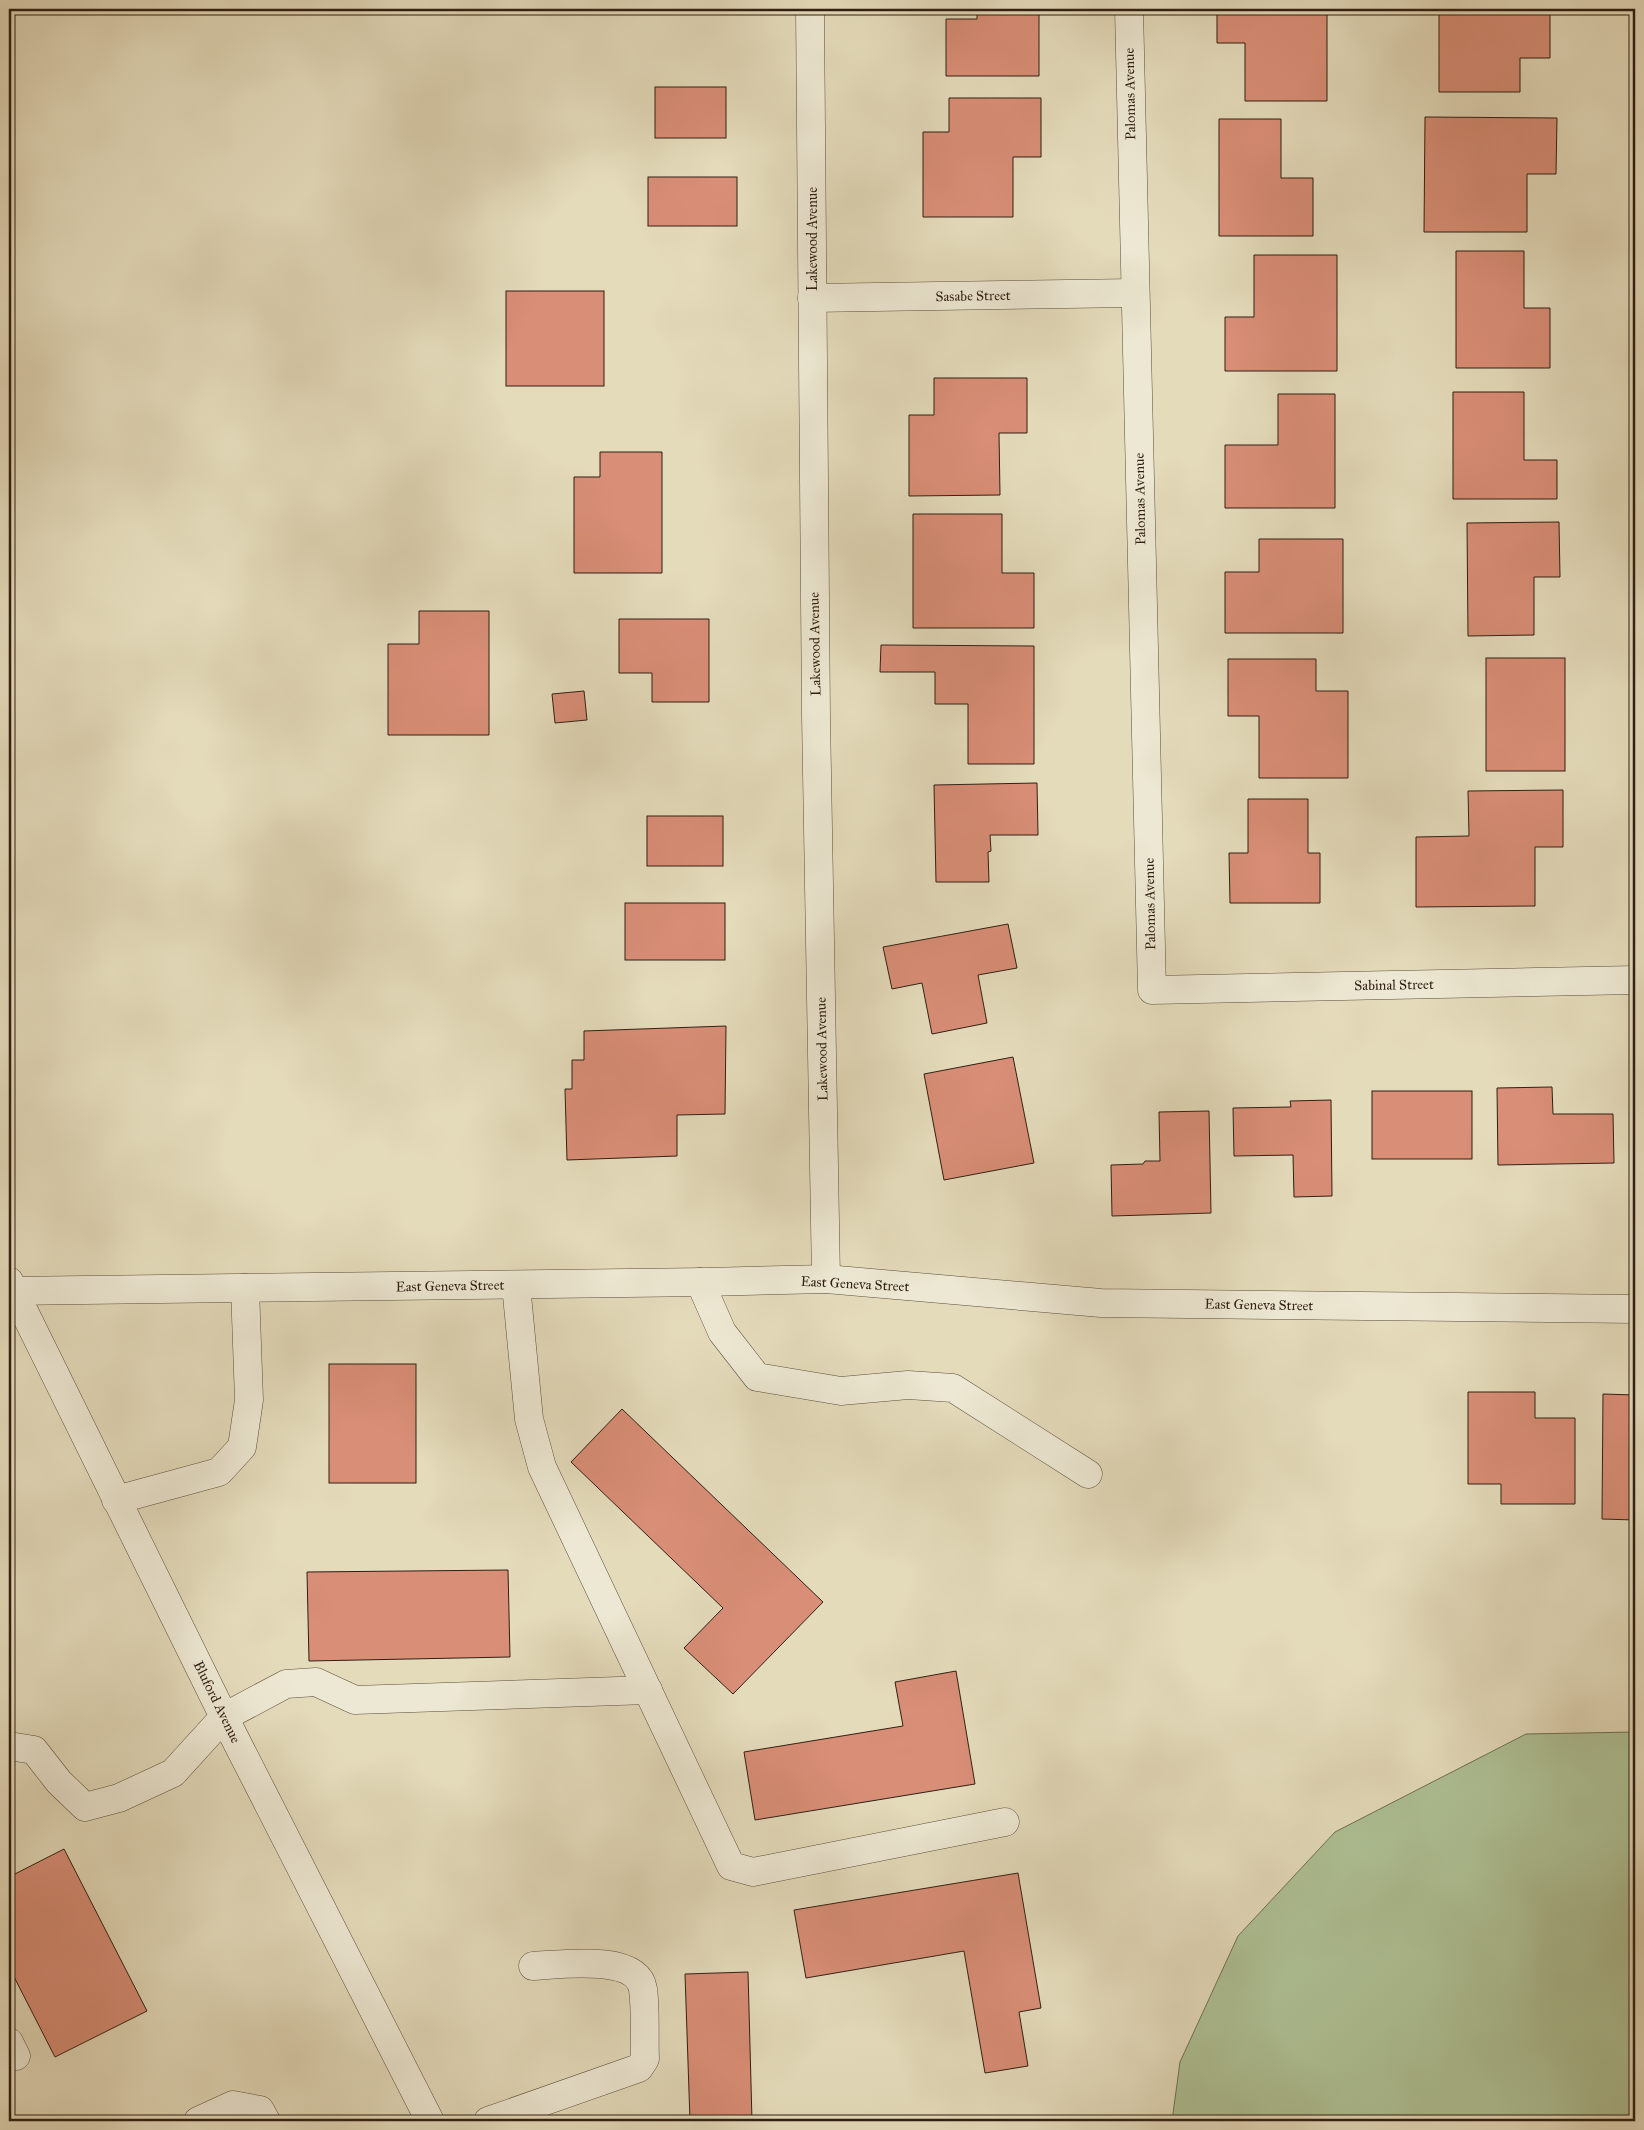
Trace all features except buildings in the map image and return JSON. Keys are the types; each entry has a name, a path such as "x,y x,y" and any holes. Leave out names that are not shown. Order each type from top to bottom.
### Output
{"street":[{"name":"Lakewood Avenue","path":"810,9 816,726 826,1279"},
{"name":"Palomas Avenue","path":"1129,9 1134,293 1152,990"},
{"name":"Sasabe Street","path":"812,298 1134,293"},
{"name":"Sabinal Street","path":"1152,990 1635,980"},
{"name":"East Geneva Street","path":"10,1288 245,1288 826,1279 1101,1303 1635,1308"},
{"path":"700,1282 722,1332 757,1377 841,1391 908,1385 953,1388 1088,1474"},
{"path":"516,1285 529,1418 542,1467 731,1866 753,1872 1005,1822"},
{"name":"Bluford Avenue","path":"10,1288 224,1717 430,2121"},
{"path":"116,1500 219,1472 242,1447 250,1400 245,1288"},
{"path":"9,1746 34,1750 59,1782 85,1807 120,1798 173,1773 224,1717 286,1684 316,1682 355,1700 648,1690"},
{"path":"488,2121 639,2068 645,2059 642,1987 632,1971 607,1964 533,1966"},
{"path":"198,2121 233,2104 260,2110 266,2121"}],"green space":[{"path":"1635,1732 1635,2121 1172,2121 1180,2062 1238,1936 1335,1832 1526,1734"}]}
